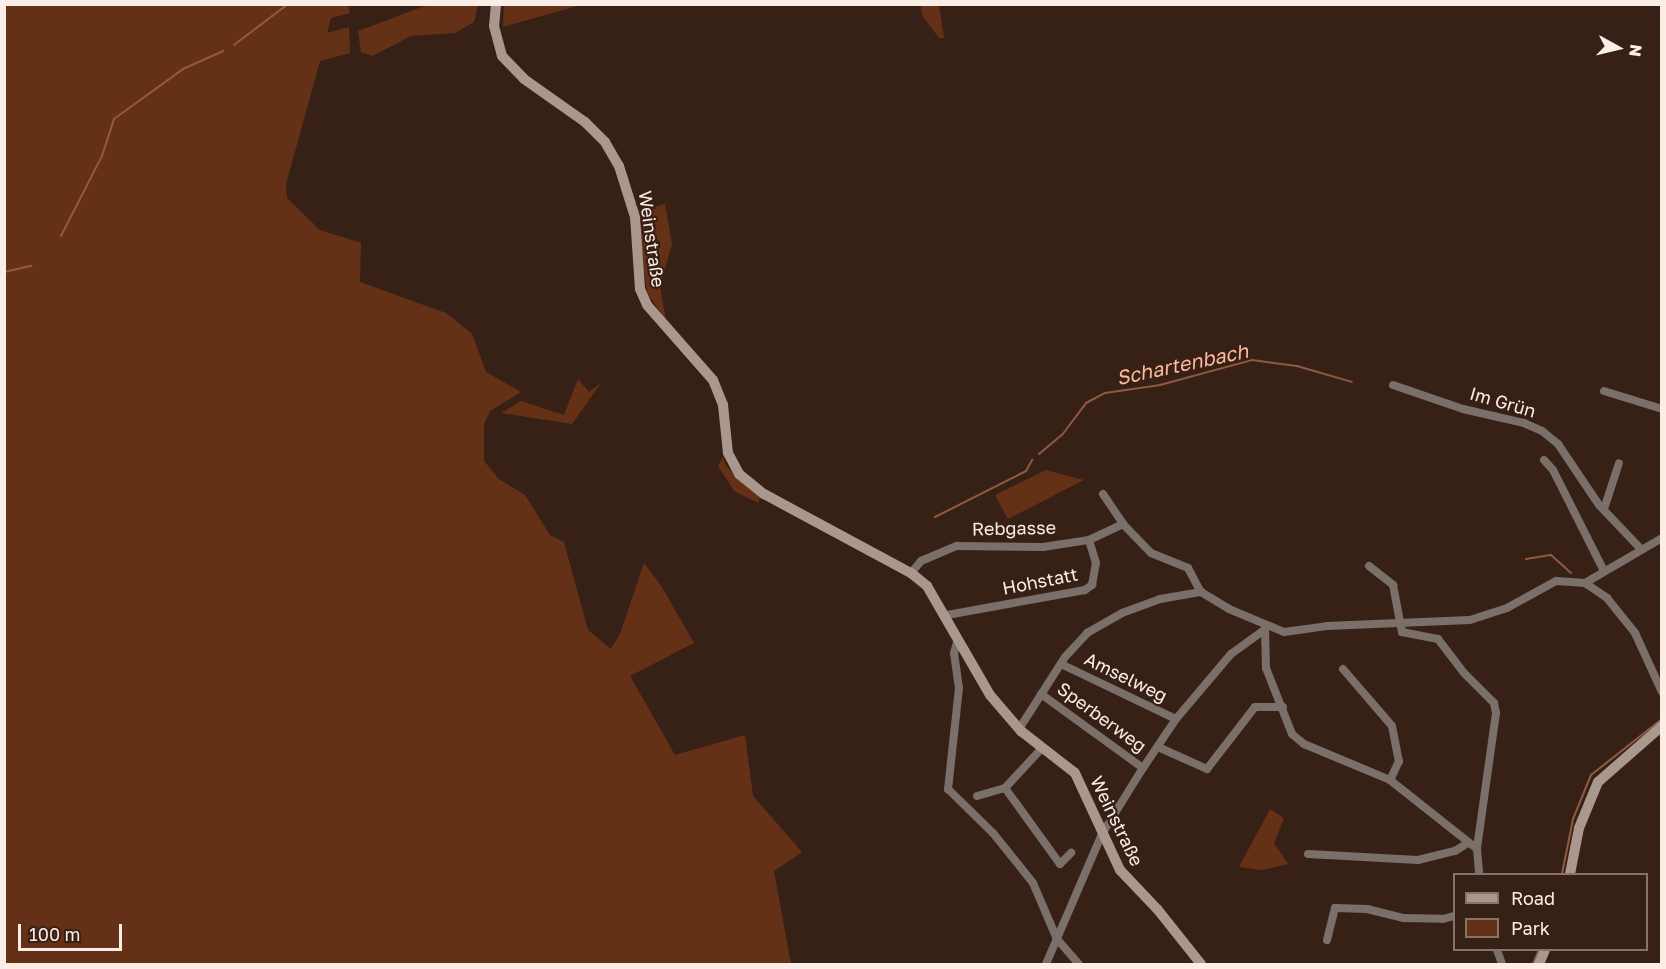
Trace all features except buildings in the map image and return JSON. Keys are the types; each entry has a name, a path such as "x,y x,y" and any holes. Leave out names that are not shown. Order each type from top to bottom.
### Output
{"main road":[{"name":"Weinstraße","path":"496,4 494,26 502,56 524,79 585,122 605,142 619,166 635,217 640,289 647,305 713,380 723,405 728,453 739,474 764,494 910,573 927,586 947,615 975,673 1019,729 1082,783 1102,834 1120,870 1158,910 1201,964"},
{"path":"1570,873 1579,828 1598,782 1662,726"}],"street":[{"name":"Im Grün","path":"1394,386 1463,409 1524,423 1542,431 1572,461 1604,509 1640,548"},
{"path":"1604,391 1662,409"},
{"path":"1544,460 1553,470 1603,569"},
{"path":"1604,509 1618,463"},
{"path":"1103,494 1123,524 1151,553 1188,568 1201,592 1214,602 1266,628 1284,632 1470,620 1507,608 1556,581 1585,583 1607,598 1635,633 1662,692"},
{"name":"Rebgasse","path":"910,573 921,561 957,546 1043,547 1089,540 1123,524"},
{"path":"1585,583 1603,569 1662,538"},
{"name":"Hohstatt","path":"947,615 1085,590 1092,585 1096,562 1089,540"},
{"path":"1370,566 1392,585 1399,623 1407,635 1438,639 1464,674 1494,703 1496,713 1477,849 1479,873"},
{"path":"1019,729 1061,664 1088,633 1122,613 1160,599 1201,592"},
{"path":"1266,628 1266,668 1284,707 1292,734 1304,744 1390,780 1450,826 1466,844 1477,849"},
{"path":"1046,964 1102,834 1143,768 1176,719 1231,654 1266,628"},
{"name":"Weinstraße","path":"958,639 954,653 959,688 948,789 993,833 1033,883 1057,939"},
{"name":"Amselweg","path":"1061,664 1176,719"},
{"path":"1343,669 1392,726 1399,761 1390,780"},
{"name":"Sperberweg","path":"1041,694 1143,768"},
{"path":"1158,747 1207,769 1255,707 1284,707"},
{"path":"977,796 1005,788 1042,748"},
{"path":"1005,788 1060,864 1071,853"},
{"path":"1308,854 1418,860 1455,851 1466,844"},
{"path":"1327,940 1335,908 1367,909 1404,918 1443,920 1453,917"},
{"path":"1057,939 1079,964"}],"green space":[{"path":"5,4 348,5 350,13 331,18 327,33 349,27 350,53 320,61 286,184 287,198 320,230 361,243 360,282 446,313 472,334 486,372 521,392 490,411 484,424 484,461 499,479 525,495 550,535 564,542 588,630 611,649 620,634 644,563 662,587 694,643 630,676 675,755 745,735 753,796 802,852 774,871 791,964 5,964"},
{"path":"430,4 478,5 474,22 455,33 411,36 372,56 361,52 358,31"},
{"path":"504,4 581,5 503,27"},
{"path":"921,5 939,5 944,38 939,38 922,15"},
{"path":"665,204 672,244 660,286 666,321 647,292 636,212"},
{"path":"578,379 589,392 601,383 572,424 501,413 521,401 564,415"},
{"path":"723,457 726,466 760,497 758,503 734,491 718,466"},
{"path":"1046,470 1084,480 1008,519 995,495"},
{"path":"1270,809 1284,818 1274,843 1288,864 1262,870 1239,867"}],"waterway":[{"path":"234,45 288,4"},
{"path":"61,236 102,156 114,119 183,69 223,51"},
{"path":"4,272 31,266"},
{"name":"Schartenbach","path":"1039,454 1062,435 1086,403 1105,393 1160,385 1252,360 1297,366 1352,382"},
{"name":"Schartenbach","path":"935,517 1026,471 1032,460"},
{"path":"1526,559 1551,555 1571,573"},
{"path":"1562,873 1573,819 1591,775 1662,719"},
{"path":"1533,964 1539,951"}]}
